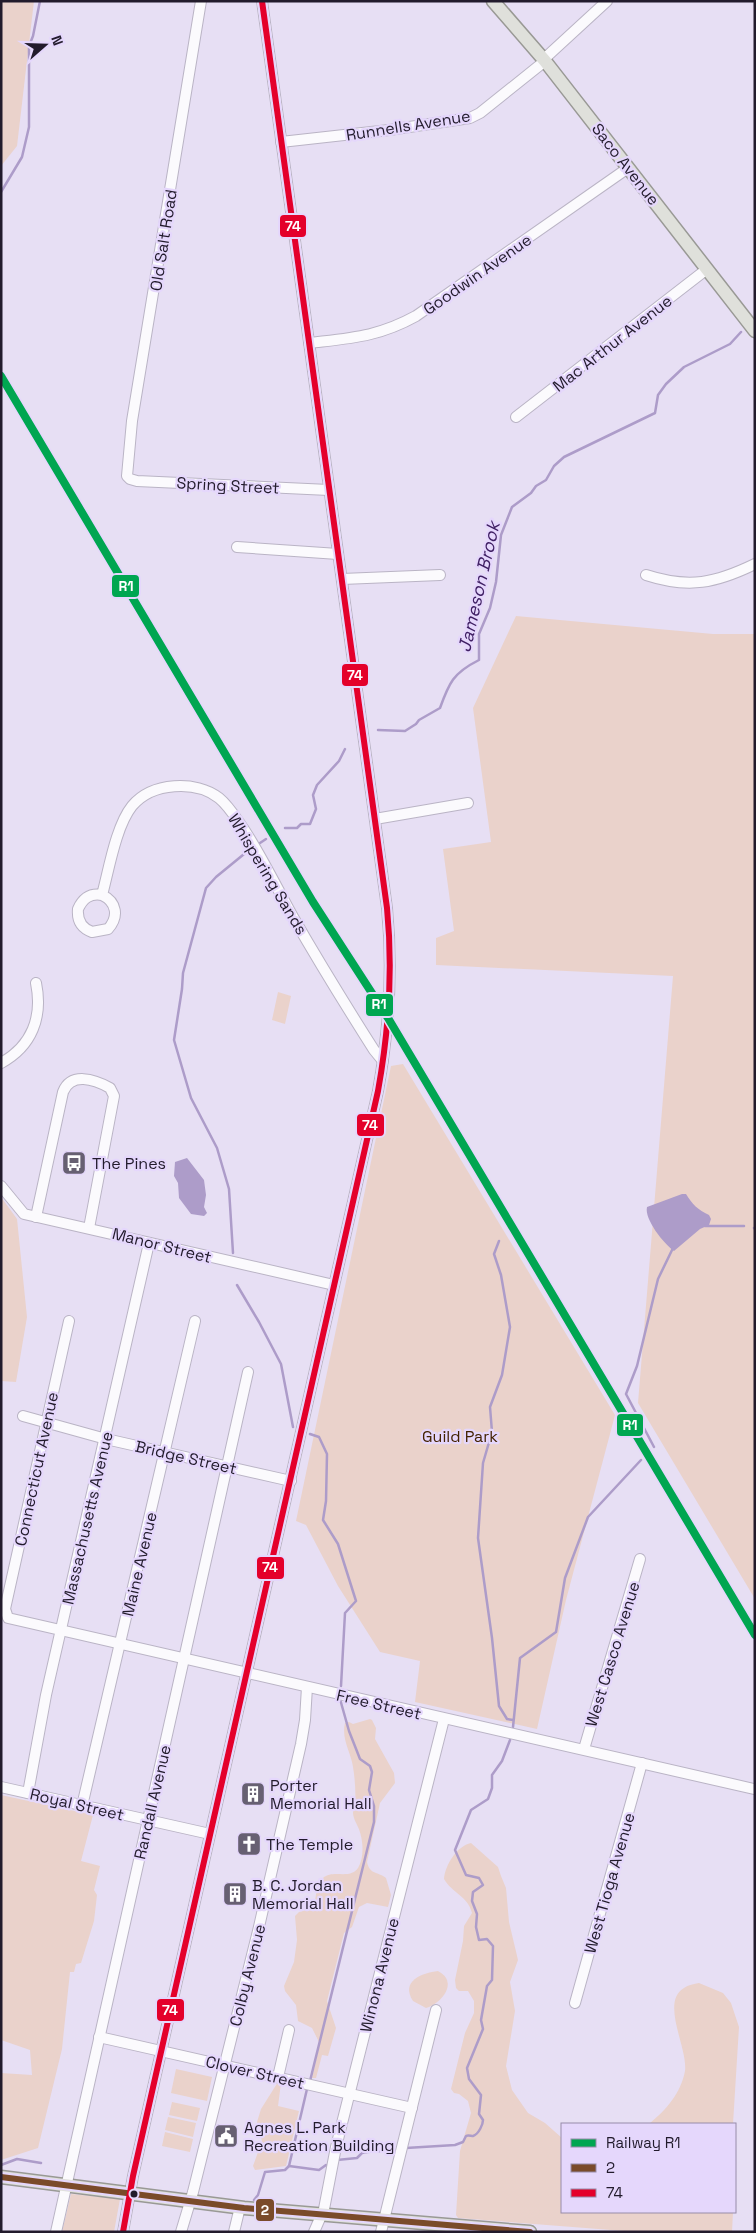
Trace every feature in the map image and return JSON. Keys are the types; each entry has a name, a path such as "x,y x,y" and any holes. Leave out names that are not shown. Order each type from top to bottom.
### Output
{"main road":[{"name":"Saco Avenue","path":"493,1 544,60 755,330"},
{"path":"1,2177 321,2216 382,2226 530,2232"}],"street":[{"name":"Old Salt Road","path":"128,478 132,421 201,1"},
{"path":"123,2232 130,2192 378,1090 387,1029 390,948 387,908 262,1"},
{"name":"Runnells Avenue","path":"281,142 389,130 470,118 490,106 544,60 607,1"},
{"name":"Goodwin Avenue","path":"309,343 378,333 416,316 628,168"},
{"name":"Mac Arthur Avenue","path":"516,417 707,269"},
{"name":"Spring Street","path":"128,478 137,481 329,490"},
{"path":"237,547 338,554"},
{"path":"646,574 675,581 710,582 723,579 755,564"},
{"path":"342,579 440,575"},
{"name":"Whispering Sands","path":"102,895 125,819 136,802 154,791 174,786 194,787 214,795 230,810 264,861 292,916 348,1009 383,1061"},
{"path":"375,819 468,803"},
{"path":"1,1063 16,1053 33,1031 39,1000 36,983"},
{"path":"36,1217 63,1092 71,1081 78,1078 110,1088 114,1096 89,1228"},
{"name":"Manor Street","path":"1,1186 21,1212 36,1217 334,1285"},
{"name":"Massachusetts Avenue","path":"28,1793 61,1630 106,1439 149,1243"},
{"name":"Maine Avenue","path":"82,1806 166,1453 195,1320"},
{"name":"Connecticut Avenue","path":"6,1616 5,1609 69,1321"},
{"name":"Randall Avenue","path":"56,2232 248,1372"},
{"name":"Bridge Street","path":"23,1416 106,1439 291,1481"},
{"name":"West Casco Avenue","path":"584,1749 640,1559"},
{"name":"Free Street","path":"6,1616 14,1620 184,1660 754,1789"},
{"name":"Colby Avenue","path":"181,2232 258,1931 304,1730 307,1687"},
{"name":"Winona Avenue","path":"314,2232 321,2216 444,1719"},
{"name":"West Tioga Avenue","path":"575,2003 642,1763"},
{"name":"Royal Street","path":"1,1787 210,1834"},
{"path":"382,2226 436,2010"},
{"path":"278,2077 289,2030"},
{"name":"Clover Street","path":"99,2037 412,2108"},
{"path":"234,2232 240,2207"}],"green space":[{"path":"1,1 34,1 17,146 1,166"},
{"path":"516,616 713,634 755,634 755,1599 638,1403 673,976 436,965 436,938 454,931 443,849 491,842 473,708"},
{"path":"278,992 291,996 285,1024 272,1020"},
{"name":"Guild Park","path":"403,1064 615,1415 566,1600 537,1729 415,1702 420,1661 380,1652 338,1586 306,1525 296,1521 391,1066"},
{"path":"1,1197 17,1219 27,1317 16,1382 1,1381"},
{"path":"370,1719 376,1728 375,1739 394,1773 395,1783 380,1803 367,1862 372,1871 386,1878 391,1895 388,1907 367,1903 359,1907 352,1927 344,1933 327,2001 336,2028 328,2056 322,2055 316,2078 312,2078 320,2044 312,2028 298,2021 296,2005 285,1991 284,1986 294,1962 297,1940 295,1916 299,1912 307,1910 314,1902 317,1888 323,1878 332,1874 355,1872 362,1859 360,1831 353,1814 355,1791 352,1761 345,1740 344,1729 345,1723 353,1724"},
{"path":"1,1795 93,1815 81,1861 100,1866 94,1890 97,1895 94,1921 81,1963 76,1964 74,1972 70,1972 62,2049 38,2148 1,2160 1,2073 32,2075 30,2050 1,2040"},
{"path":"471,1843 498,1867 506,1888 509,1922 518,1960 510,1982 515,2011 506,2066 512,2090 528,2113 545,2123 561,2137 561,2213 733,2213 732,2232 637,2232 458,2218 456,2215 460,2151 471,2113 468,2101 459,2094 454,2093 451,2089 465,2033 474,2013 474,2001 468,1991 459,1991 456,1988 455,1980 464,1926 472,1913 467,1902 444,1879 449,1862 466,1845"},
{"path":"438,1971 444,1976 448,1986 438,2002 426,2008 413,2001 409,1988 411,1983 420,1976"},
{"path":"699,1983 723,1993 731,2003 739,2027 733,2123 650,2123 672,2100 683,2079 685,2061 674,2004 677,1995 689,1985"},
{"path":"176,2069 212,2077 207,2101 171,2093"},
{"path":"278,2082 281,2083 278,2106 299,2111 286,2166 255,2170 253,2166 262,2141 257,2122 261,2109"},
{"path":"172,2102 200,2108 197,2121 169,2115"},
{"path":"168,2117 196,2123 193,2137 165,2130"},
{"path":"165,2132 193,2139 190,2152 162,2146"},
{"path":"71,2194 120,2199 114,2232 62,2232"}],"shaded area":[{"path":"187,1158 204,1180 206,1195 204,1207 207,1213 204,1216 191,1214 179,1198 178,1183 174,1176 175,1162"},
{"path":"686,1194 711,1219 709,1225 700,1229 674,1251 660,1237 652,1224 647,1207"}],"waterway":[{"path":"1,192 22,157 29,127 29,46 33,36 40,1"},
{"name":"Jameson Brook","path":"378,730 405,731 419,720 440,708 453,679 463,669 479,660 479,634 490,608 496,582 501,535 512,507 531,493 536,486 546,480 554,466 564,457 655,413 658,395 666,384 684,367 730,344 741,332"},
{"name":"Jameson Brook","path":"285,828 297,828 301,824 310,824 316,809 313,795 317,785 339,761 345,749"},
{"name":"Jameson Brook","path":"260,843 266,839"},
{"name":"Jameson Brook","path":"233,1253 229,1189 217,1148 191,1098 174,1040 183,973 206,888 216,877 249,850"},
{"path":"705,1226 744,1226"},
{"path":"499,1241 494,1254 501,1275 510,1327 502,1375 490,1407 492,1432 483,1463 478,1538 499,1706 507,1719 513,1720"},
{"path":"654,1447 626,1394 637,1366 658,1279 673,1248"},
{"path":"237,1285 281,1364 293,1427"},
{"path":"310,1434 319,1437 327,1454 326,1501 323,1520 338,1544 356,1601 345,1613 341,1686"},
{"path":"513,1727 520,1658 556,1632 565,1578 588,1517 641,1460"},
{"path":"310,2081 374,1822 374,1806 369,1790 372,1772 370,1766 360,1759 349,1731 340,1699"},
{"path":"406,2148 455,2145 463,2142 466,2136 475,2135 482,2124 483,2120 479,2114 481,2095 469,2079 467,2068 483,2029 481,2020 487,1986 492,1980 493,1946 487,1939 479,1940 476,1927 477,1914 472,1901 473,1892 483,1885 479,1878 466,1875 455,1850 471,1810 488,1799 492,1788 492,1775 502,1761 510,1740"},
{"path":"254,2200 258,2195 265,2172 285,2170 289,2166 307,2089"},
{"path":"337,2160 357,2158 362,2153 367,2152 396,2150"},
{"path":"1,2165 17,2159 41,2163"},
{"path":"289,2166 319,2170 326,2165"}],"railway":[{"path":"1,376 313,902 373,993"}],"rail line":[{"name":"R1","path":"1,376 313,902 388,1018 755,1635"}],"transit line":[{"name":"74","path":"123,2232 133,2176 378,1091 389,1000 390,954 387,908 262,1"},
{"name":"2","path":"1,2177 244,2208 530,2232"}],"place":[{"name":"The Pines","path":"74,1163"},
{"name":"Porter Memorial Hall","path":"253,1794"},
{"name":"The Temple","path":"249,1844"},
{"name":"B. C. Jordan Memorial Hall","path":"235,1894"},
{"name":"Agnes L. Park Recreation Building","path":"226,2136"}]}
